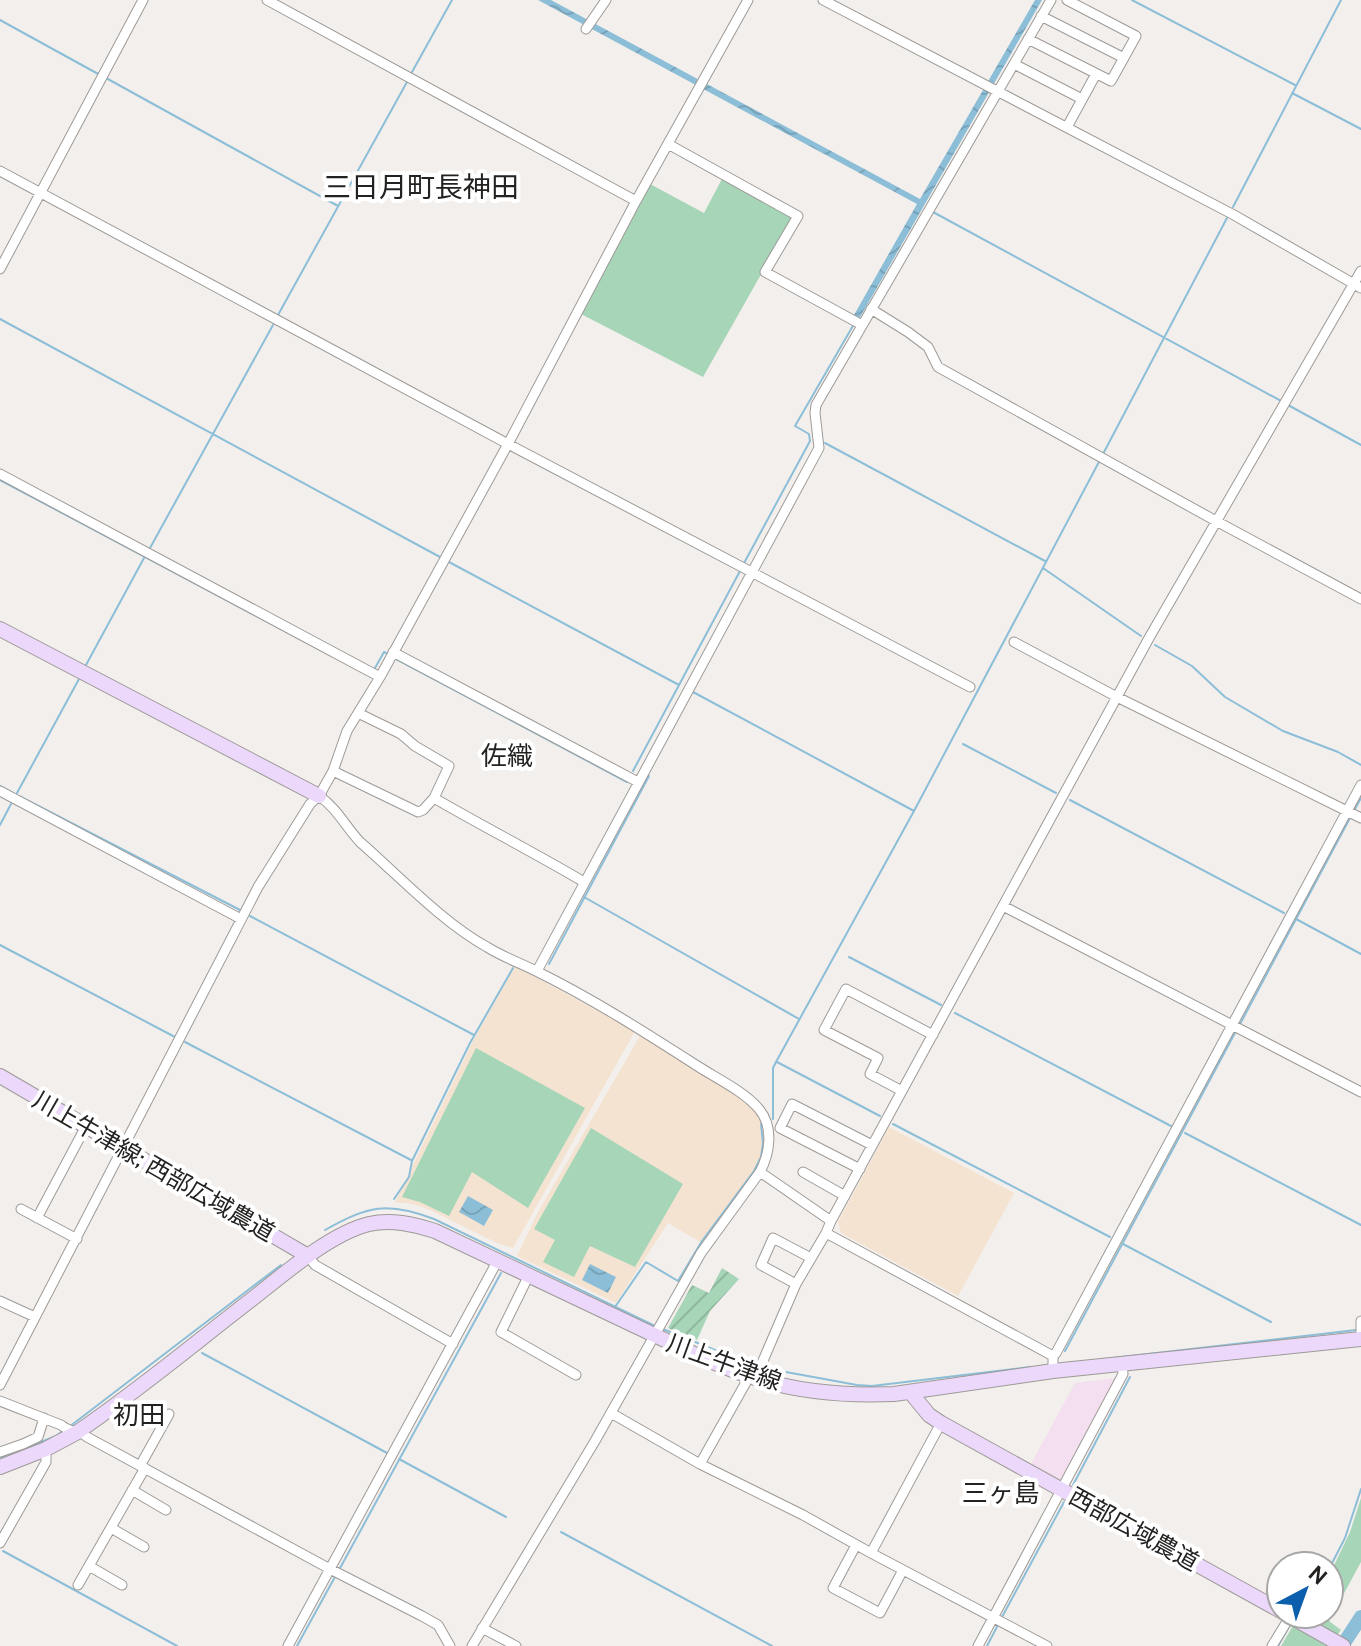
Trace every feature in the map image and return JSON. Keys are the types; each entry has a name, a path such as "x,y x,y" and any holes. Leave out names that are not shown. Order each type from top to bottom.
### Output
{"main road":[{"path":"0,629 319,796"},
{"name":"川上牛津線; 西部広域農道","path":"0,1076 308,1256"},
{"name":"川上牛津線","path":"0,1467 46,1449 308,1256 358,1227 372,1223 411,1224 435,1231 529,1275 799,1388 845,1394 911,1393 1053,1364 1122,1364 1361,1339"},
{"name":"西部広域農道","path":"911,1393 929,1415 941,1423 1265,1605"},
{"name":"西部広域農道","path":"1314,1630 1343,1646"}],"street":[{"path":"0,269 143,0"},
{"path":"267,0 636,201"},
{"path":"590,24 606,0"},
{"path":"0,1385 258,887 333,771 347,731 508,444 636,201 748,0"},
{"path":"823,0 1234,215 1357,285"},
{"path":"537,971 819,448 816,405 995,90 1051,0"},
{"path":"1028,39 1111,81 1136,36 1067,0"},
{"path":"1041,16 1124,58"},
{"path":"1014,64 1082,99"},
{"path":"1067,127 1096,74"},
{"path":"668,144 798,216 765,272 862,325"},
{"path":"0,171 508,444 970,687"},
{"path":"700,1464 756,1370 796,1284 1149,638 1284,403 1357,285 1361,271"},
{"path":"871,309 928,347 938,367 1361,599"},
{"path":"0,474 380,677"},
{"path":"1014,642 1354,815"},
{"path":"393,652 638,782"},
{"path":"333,771 418,812 434,798 449,766 401,734 358,713"},
{"path":"826,1233 1053,1364 1056,1353 1354,815 1361,785"},
{"path":"0,791 241,919"},
{"path":"319,796 338,812 360,842 455,925 488,948 632,1023 757,1106 765,1118 768,1131 767,1158 760,1172 707,1244 659,1331 472,1646"},
{"path":"434,798 584,882"},
{"path":"1003,906 1361,1092"},
{"path":"902,1091 870,1074 878,1058 824,1030 846,989 933,1035"},
{"path":"860,1169 780,1128 792,1104 872,1145"},
{"path":"37,1218 86,1126"},
{"path":"760,1172 831,1221"},
{"path":"803,1172 845,1196"},
{"path":"21,1209 77,1239"},
{"path":"796,1284 761,1265 773,1238 811,1258"},
{"path":"308,1256 315,1265 453,1344"},
{"path":"288,1646 335,1572 498,1260"},
{"path":"529,1275 501,1332 576,1375"},
{"path":"0,1301 35,1317"},
{"path":"1361,1321 1361,1333"},
{"path":"978,1646 1123,1374 1122,1364"},
{"path":"0,1401 83,1433 438,1625 450,1646"},
{"path":"611,1413 700,1464 803,1515 1047,1646"},
{"path":"78,1585 132,1490 169,1414"},
{"path":"0,1452 38,1437 44,1418"},
{"path":"871,1553 941,1423"},
{"path":"0,1543 46,1462 46,1449"},
{"path":"132,1490 166,1510"},
{"path":"111,1528 144,1547"},
{"path":"856,1545 833,1588 880,1613 903,1570"},
{"path":"89,1566 122,1585"},
{"path":"482,1628 516,1646"}],"shaded area":[{"path":"515,966 635,1031 513,1248 430,1210 395,1202 473,1041"},
{"path":"641,1034 754,1110 762,1124 764,1143 755,1171 702,1243 668,1223 616,1303 517,1256 537,1214"},
{"path":"889,1127 1014,1193 958,1296 841,1233 838,1222"},
{"path":"1117,1378 1061,1481 1031,1464 1075,1383"}],"green space":[{"path":"723,177 794,216 703,377 581,314 650,184 704,213"},
{"path":"476,1048 585,1108 528,1208 472,1172 449,1216 402,1197"},
{"path":"591,1128 683,1184 635,1267 590,1246 574,1277 543,1262 555,1240 534,1229"},
{"path":"722,1268 739,1279 710,1311 697,1340 668,1328 692,1285 709,1293"},
{"path":"1361,1498 1361,1562 1345,1592 1345,1550 1341,1550"},
{"path":"1290,1630 1341,1630 1329,1646 1281,1646"}],"water":[{"path":"538,0 551,0 920,199 1035,0 1042,0 859,319 854,315 917,204"},
{"path":"468,1196 493,1210 484,1226 459,1212"},
{"path":"590,1264 616,1277 608,1293 582,1280"}],"waterway":[{"path":"412,72 452,0"},
{"path":"1132,0 1295,85"},
{"path":"1233,207 1341,0"},
{"path":"0,20 100,75"},
{"path":"106,78 338,206"},
{"path":"278,315 407,82"},
{"path":"1292,93 1361,129"},
{"path":"933,212 1283,402"},
{"path":"1103,454 1227,218"},
{"path":"0,319 440,557"},
{"path":"743,565 810,441 809,434 795,426 854,324"},
{"path":"150,548 273,325"},
{"path":"1288,405 1361,445"},
{"path":"825,443 1045,561"},
{"path":"773,1119 773,1068 914,811 1100,460"},
{"path":"0,480 330,655"},
{"path":"86,665 144,558"},
{"path":"449,562 679,685"},
{"path":"1043,568 1141,636"},
{"path":"633,771 740,571"},
{"path":"1155,645 1192,666 1225,697 1283,731 1338,752 1361,765"},
{"path":"375,668 386,653"},
{"path":"396,659 627,782"},
{"path":"17,793 79,679"},
{"path":"693,692 914,811"},
{"path":"963,744 1056,793"},
{"path":"549,964 649,776"},
{"path":"0,786 13,793"},
{"path":"19,796 240,910"},
{"path":"1354,811 1361,798"},
{"path":"1070,800 1284,913"},
{"path":"0,825 11,804"},
{"path":"1239,1026 1351,816"},
{"path":"584,897 799,1019"},
{"path":"250,916 474,1035"},
{"path":"1296,919 1361,954"},
{"path":"0,945 175,1037"},
{"path":"849,957 941,1005"},
{"path":"394,1199 409,1177 412,1161 470,1043 513,968"},
{"path":"955,1013 1171,1126"},
{"path":"1065,1351 1236,1031"},
{"path":"185,1042 411,1160"},
{"path":"777,1062 880,1116"},
{"path":"615,1307 646,1262 678,1281 702,1241 754,1171 761,1157 761,1124"},
{"path":"893,1124 1110,1237"},
{"path":"1185,1133 1361,1225"},
{"path":"325,1230 366,1211 390,1208 418,1213 657,1327"},
{"path":"1123,1244 1271,1322"},
{"path":"69,1427 281,1265"},
{"path":"339,1570 501,1273"},
{"path":"663,1329 757,1367"},
{"path":"1104,1359 1356,1330"},
{"path":"202,1353 387,1453"},
{"path":"764,1368 872,1386 1030,1367"},
{"path":"1073,1485 1130,1377"},
{"path":"0,1458 64,1430"},
{"path":"399,1459 506,1517"},
{"path":"1339,1550 1361,1489"},
{"path":"1002,1617 1064,1502"},
{"path":"561,1532 772,1646"},
{"path":"3,1551 177,1646"},
{"path":"297,1646 336,1575"},
{"path":"1342,1646 1361,1617"},
{"path":"987,1646 999,1623"},
{"path":"1278,1646 1287,1630"}],"district":[{"name":"三日月町長神田","path":"421,187"},
{"name":"佐織","path":"507,756"},
{"name":"初田","path":"139,1415"},
{"name":"三ヶ島","path":"1001,1493"}]}
